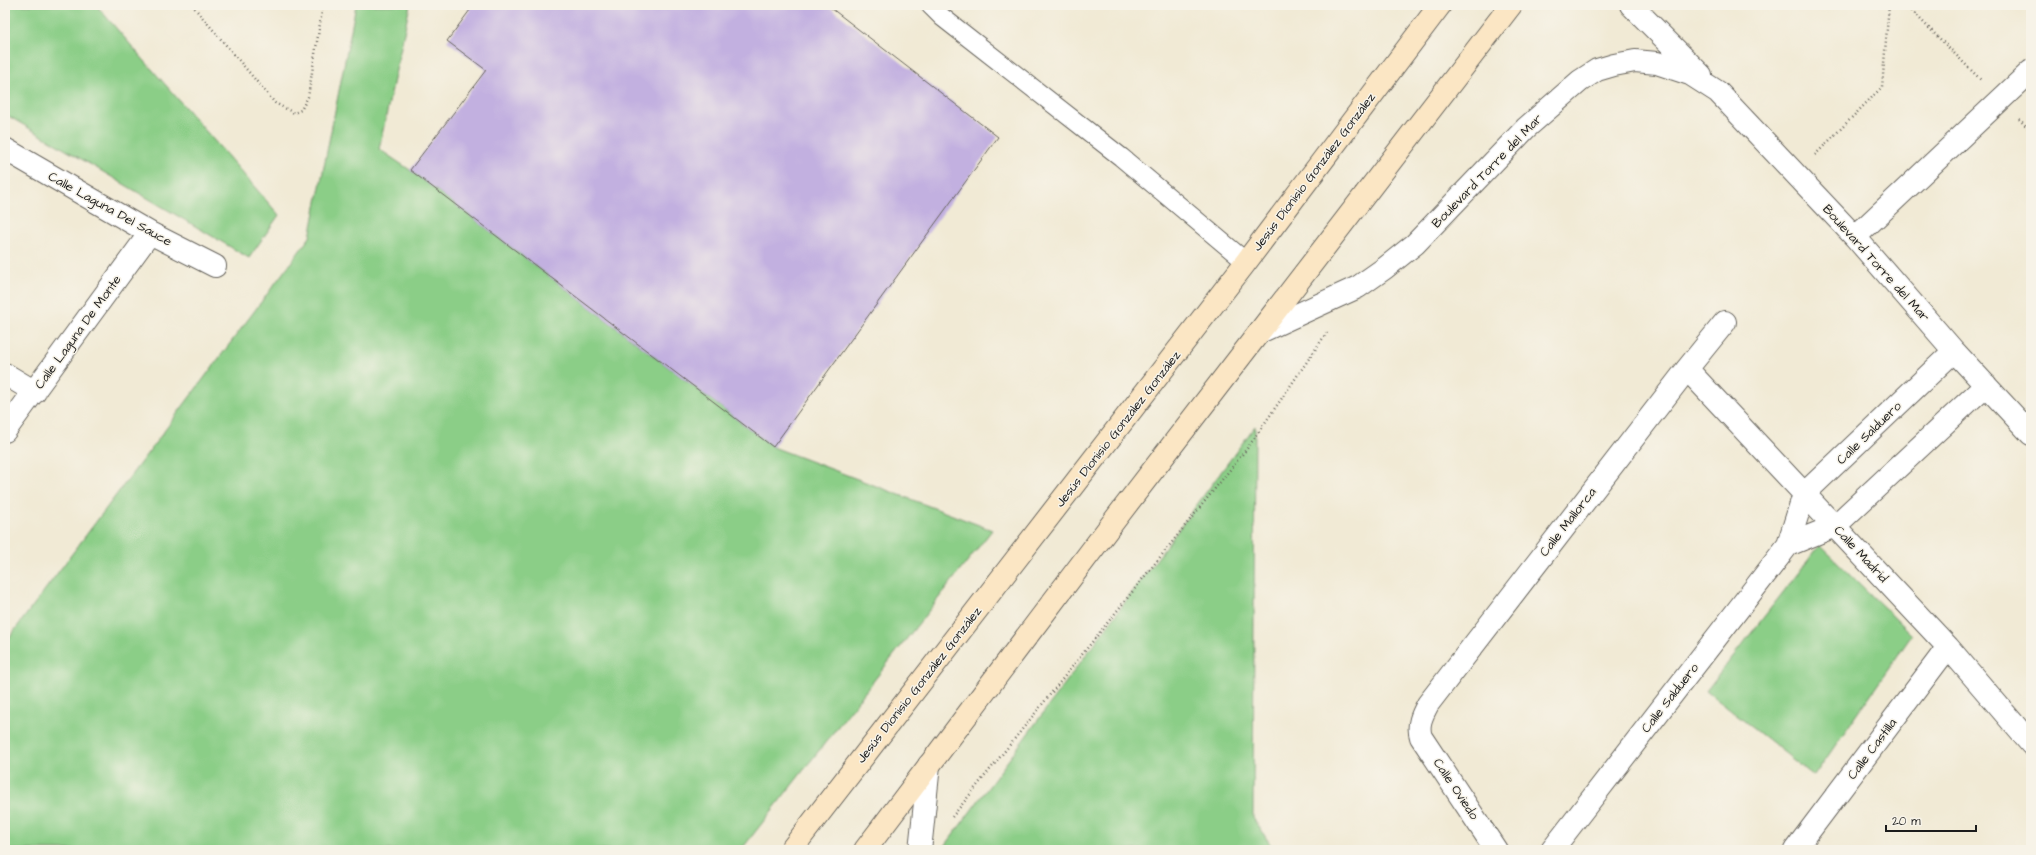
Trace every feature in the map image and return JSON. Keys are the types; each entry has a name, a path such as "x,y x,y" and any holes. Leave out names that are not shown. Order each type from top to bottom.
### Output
{"main road":[{"name":"Jesús Dionisio González González","path":"791,850 1246,262 1440,5"},
{"path":"865,850 1120,513 1262,331 1511,5"}],"street":[{"name":"Boulevard Torre del Mar","path":"1631,5 1718,92 1854,237 2031,434"},
{"name":"Boulevard Torre del Mar","path":"1262,331 1358,288 1385,268 1415,244 1526,128 1580,81 1597,70 1635,61 1657,63 1690,74 1718,92"},
{"path":"1854,237 2031,71"},
{"name":"Calle Laguna Del Sauce","path":"5,149 150,233 216,266"},
{"name":"Calle Laguna De Monte","path":"5,431 150,233"},
{"name":"Calle Mallorca","path":"1419,726 1421,716 1428,704 1725,322"},
{"name":"Calle Salduero","path":"1552,850 1788,545 1804,494 1954,350"},
{"name":"Calle Madrid","path":"1687,369 1948,647 2031,744"},
{"path":"5,374 35,392"},
{"path":"1788,545 1835,526 1986,385"},
{"name":"Calle Castilla","path":"1795,850 1948,647"},
{"name":"Calle Oviedo","path":"1419,726 1421,737 1496,850"},
{"path":"920,850 929,765"}],"lane":[{"path":"930,5 942,17 1121,157 1246,262"}],"path":[{"path":"192,5 275,103 294,113 301,110 308,97 323,5"},
{"path":"1795,175 1882,86 1890,5"},
{"path":"1906,5 2001,99 2031,131"},
{"path":"950,819 1249,446 1332,326"}],"green space":[{"path":"5,5 96,5 279,215 249,258 5,114"},
{"path":"356,5 410,5 379,149 410,170 773,447 992,530 741,850 5,850 5,643 310,237"},
{"path":"1255,426 1253,818 1274,850 942,850"},
{"path":"1820,545 1912,635 1814,776 1706,691"}],"building":[{"path":"463,5 827,5 998,137 773,447 410,170 486,70 447,41 470,10"}]}
